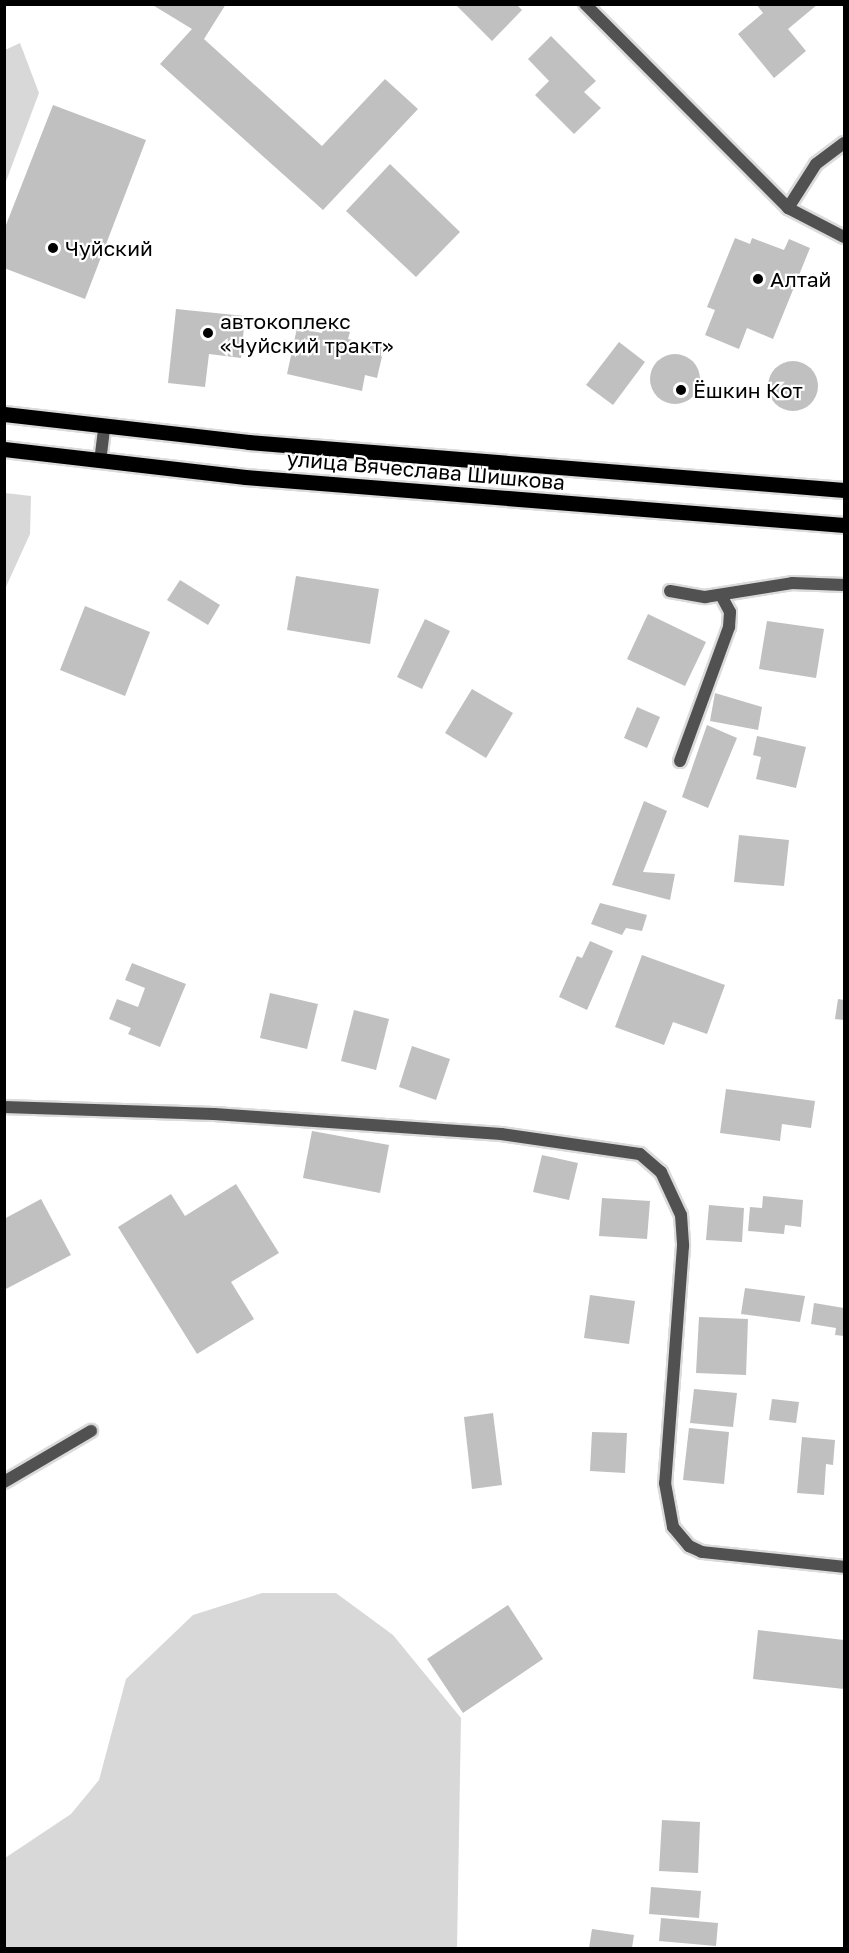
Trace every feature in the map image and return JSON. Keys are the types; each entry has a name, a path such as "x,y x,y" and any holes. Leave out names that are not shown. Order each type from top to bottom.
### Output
{"main road":[{"name":"улица Вячеслава Шишкова","path":"4,414 104,427 844,490"},
{"name":"улица Вячеслава Шишкова","path":"4,449 100,462 844,525"}],"lane":[{"path":"585,4 788,208 844,237"},
{"path":"788,208 816,164 844,143"},
{"path":"100,462 104,427"},
{"path":"670,591 721,595 792,583 844,585"},
{"path":"680,761 729,627 730,612 721,595"},
{"path":"4,1107 214,1114 501,1134 640,1154 661,1172 681,1215 665,1483 673,1527 689,1546 702,1552 844,1567"},
{"path":"4,1482 91,1431"}],"shaded area":[{"path":"20,43 39,93 5,184 5,50"},
{"path":"5,493 31,496 30,534 5,589"},
{"path":"262,1593 336,1593 393,1635 461,1718 457,1948 5,1948 5,1858 71,1814 99,1780 126,1679 193,1615"}],"building":[{"path":"151,4 226,4 204,39 322,146 385,79 418,109 323,210 160,64 192,29"},
{"path":"455,4 516,4 522,10 492,41"},
{"path":"756,4 818,4 788,29 806,51 774,78 738,34 763,13"},
{"path":"551,36 596,81 584,92 601,108 574,134 535,95 549,81 528,59"},
{"path":"53,105 146,140 85,299 4,268 4,230"},
{"path":"390,164 460,232 416,277 346,211"},
{"name":"Алтай","path":"735,238 750,244 752,238 784,250 789,239 810,248 773,339 747,328 739,349 705,335 715,310 707,307"},
{"name":"автокоплекс «Чуйский тракт»","path":"176,309 245,316 241,358 209,354 205,387 168,383"},
{"path":"324,326 350,332 348,339 384,348 377,378 365,375 362,391 287,374 297,328 322,333"},
{"path":"619,342 645,362 613,405 586,385"},
{"path":"675,354 684,356 695,365 700,379 698,388 689,399 675,404 666,402 655,393 650,379 652,370 661,359"},
{"path":"793,361 802,363 813,372 818,386 816,395 807,406 793,411 784,409 773,400 768,386 770,377 779,366"},
{"path":"296,576 379,589 370,644 287,630"},
{"path":"180,580 220,605 208,625 167,600"},
{"path":"85,606 150,632 125,696 60,670"},
{"path":"648,614 706,642 685,686 627,659"},
{"path":"425,619 450,631 422,689 397,677"},
{"path":"767,621 824,629 816,678 759,669"},
{"path":"472,689 513,713 486,758 445,733"},
{"path":"715,693 762,707 758,730 710,721"},
{"path":"637,707 660,717 647,748 624,738"},
{"path":"707,725 737,738 708,808 682,797"},
{"path":"757,736 806,747 796,788 756,779 761,757 753,755"},
{"path":"644,801 667,811 643,872 675,874 670,900 612,885"},
{"path":"739,835 789,840 784,886 734,882"},
{"path":"600,903 647,915 642,931 626,928 622,935 591,924"},
{"path":"590,941 613,951 587,1010 559,997 577,956 582,958"},
{"path":"642,955 725,985 707,1034 673,1022 664,1045 615,1027"},
{"path":"132,963 186,984 160,1047 128,1034 131,1028 109,1019 117,999 138,1007 145,988 125,980"},
{"path":"270,993 318,1004 307,1049 260,1038"},
{"path":"838,999 844,1000 844,1020 835,1019"},
{"path":"354,1010 389,1019 376,1070 341,1061"},
{"path":"412,1046 450,1059 436,1100 399,1087"},
{"path":"726,1089 815,1101 811,1128 782,1124 780,1141 720,1133"},
{"path":"312,1131 389,1145 380,1193 303,1178"},
{"path":"542,1155 578,1163 569,1200 533,1192"},
{"path":"236,1184 279,1253 231,1282 254,1319 197,1354 118,1227 171,1194 185,1216"},
{"path":"763,1196 803,1200 801,1227 785,1225 784,1234 748,1231 750,1207 762,1208"},
{"path":"602,1198 650,1201 647,1239 599,1236"},
{"path":"41,1199 71,1255 4,1290 4,1219"},
{"path":"709,1205 744,1208 742,1242 706,1240"},
{"path":"745,1288 805,1296 800,1322 741,1314"},
{"path":"590,1295 635,1301 629,1344 584,1338"},
{"path":"814,1303 844,1308 844,1336 835,1335 836,1328 811,1324"},
{"path":"699,1317 748,1319 746,1375 696,1373"},
{"path":"694,1389 737,1393 733,1427 690,1423"},
{"path":"772,1399 799,1402 796,1423 769,1420"},
{"path":"493,1413 502,1485 472,1489 464,1417"},
{"path":"689,1428 729,1432 724,1484 683,1480"},
{"path":"592,1432 627,1433 625,1473 590,1471"},
{"path":"802,1437 835,1440 833,1465 826,1464 824,1495 797,1493"},
{"path":"508,1605 543,1659 463,1713 427,1659"},
{"path":"758,1630 844,1640 844,1689 753,1679"},
{"path":"662,1820 700,1822 698,1873 659,1871"},
{"path":"651,1887 701,1891 699,1918 649,1914"},
{"path":"661,1918 718,1923 716,1946 659,1941"},
{"path":"592,1929 634,1935 632,1948 589,1948"}],"place":[{"name":"Чуйский","path":"53,248"},
{"name":"Алтай","path":"758,279"},
{"name":"автокоплекс «Чуйский тракт»","path":"208,333"},
{"name":"Ёшкин Кот","path":"681,390"}]}
